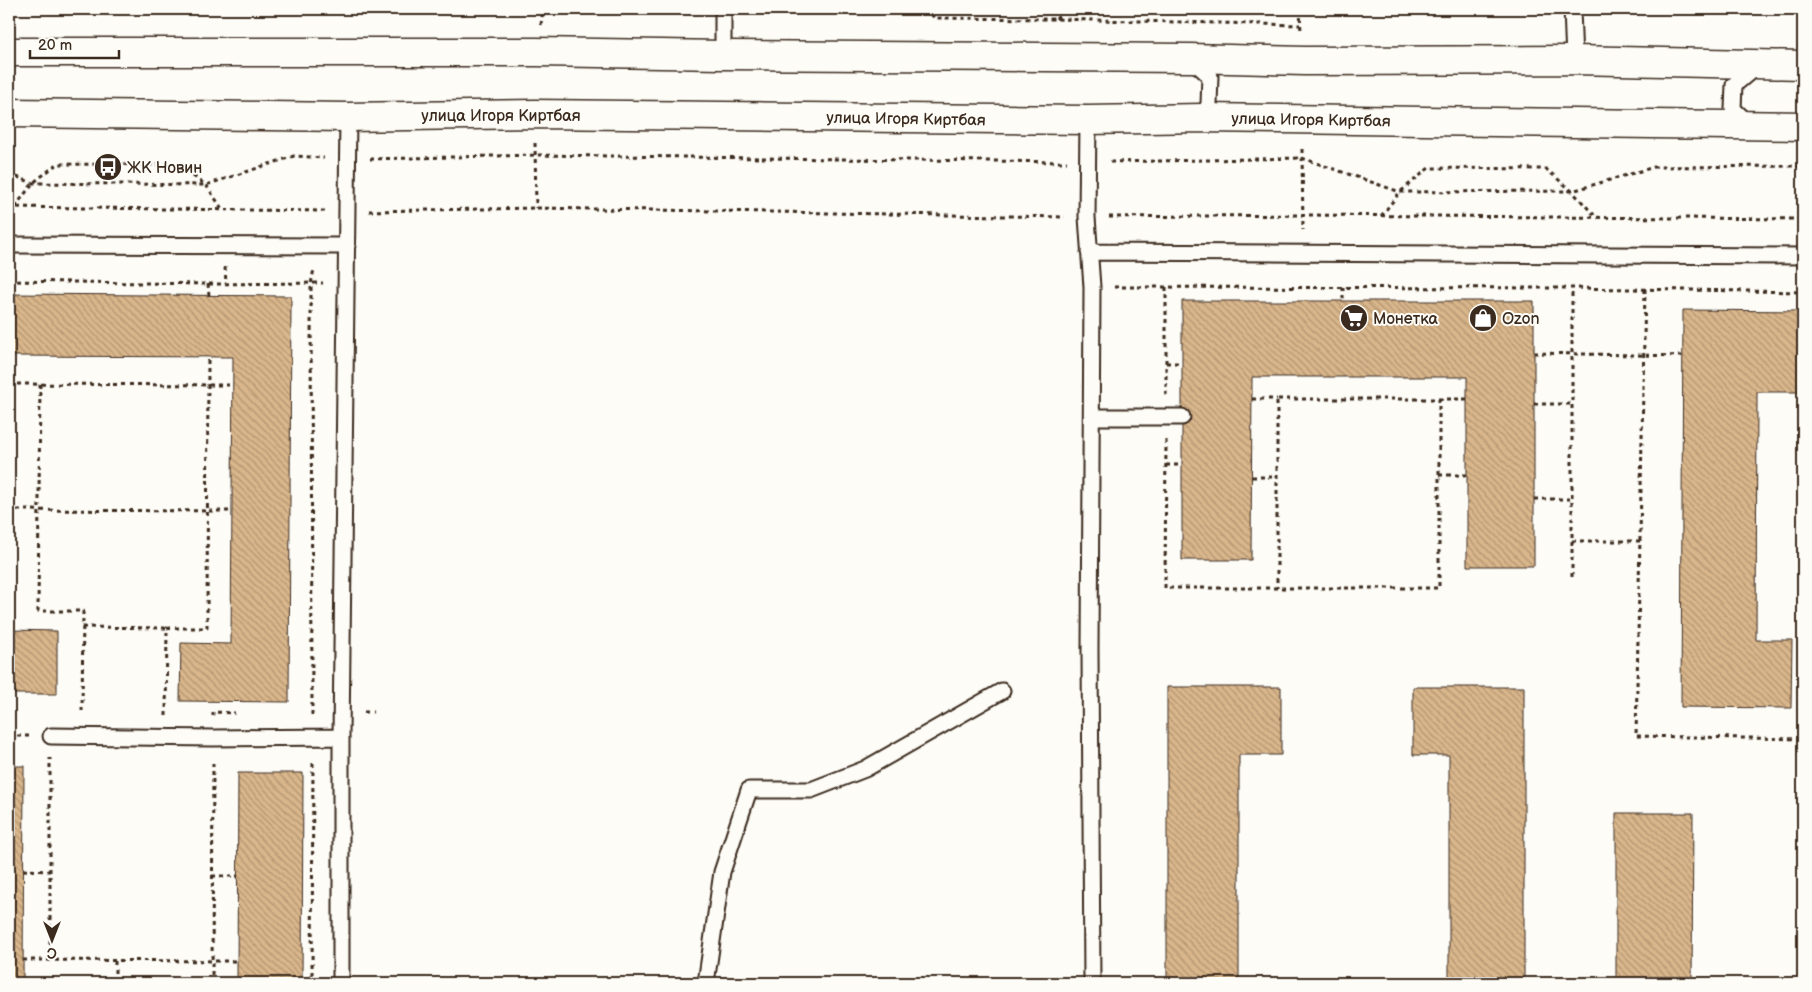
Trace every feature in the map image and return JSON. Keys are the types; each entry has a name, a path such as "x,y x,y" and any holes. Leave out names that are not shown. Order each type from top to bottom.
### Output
{"street":[{"path":"9,52 536,52 1190,58 1305,61 1574,60 1803,65"},
{"name":"улица Игоря Киртбая","path":"9,113 348,117 534,114 1088,120 1203,118 1803,126"}],"lane":[{"path":"723,9 723,55"},
{"path":"1572,9 1574,60"},
{"path":"1190,58 1210,76 1209,104 1203,118"},
{"path":"1752,126 1733,109 1734,85 1758,65"},
{"path":"341,983 341,737 348,117"},
{"path":"1088,120 1087,218 1092,286 1090,651 1092,983"},
{"path":"9,245 347,246"},
{"path":"1090,252 1803,256"},
{"path":"1092,417 1182,417"},
{"path":"706,983 722,872 749,790 811,790 838,780 865,769 1002,691"},
{"path":"51,736 166,738 341,737"}],"path":[{"path":"925,9 935,18 1300,25"},
{"path":"1055,19 1066,9"},
{"path":"9,174 33,183 206,185 294,156 347,160 536,155 1087,162 1302,158 1400,192 1572,191 1654,167 1803,166"},
{"path":"14,207 33,183 56,164 177,165 206,185 222,210"},
{"path":"1380,216 1400,192 1429,168 1546,169 1572,191 1597,218"},
{"path":"9,207 347,212 536,208 1087,218 1380,216 1803,219"},
{"path":"312,983 313,738 310,284 319,246"},
{"path":"9,281 310,284 347,280"},
{"path":"208,284 209,296"},
{"path":"1092,286 1572,288 1803,292"},
{"path":"1166,286 1165,588 1439,588 1439,399"},
{"path":"1343,287 1343,301"},
{"path":"1572,288 1572,577"},
{"path":"1646,290 1636,736 1803,739"},
{"path":"1534,353 1683,356"},
{"path":"82,627 207,628 208,357"},
{"path":"1166,363 1182,363"},
{"path":"9,384 233,385"},
{"path":"40,384 38,611 83,611 82,737"},
{"path":"1252,399 1467,399"},
{"path":"1277,399 1277,588"},
{"path":"1534,404 1572,404"},
{"path":"1166,465 1182,465"},
{"path":"1439,475 1467,475"},
{"path":"1252,477 1277,477"},
{"path":"1534,499 1572,499"},
{"path":"9,510 232,511"},
{"path":"1572,541 1640,541"},
{"path":"166,628 166,738"},
{"path":"212,983 213,712 240,713"},
{"path":"50,960 51,736"},
{"path":"23,870 50,871"},
{"path":"212,876 238,876"},
{"path":"23,960 237,961"},
{"path":"115,961 115,983"}],"building":[{"path":"9,294 291,296 289,702 180,701 181,643 231,644 233,357 9,356"},
{"path":"1182,301 1534,301 1534,566 1467,566 1467,377 1252,377 1251,560 1182,560"},
{"path":"1683,310 1803,311 1803,392 1757,392 1756,640 1792,640 1791,708 1681,707"},
{"path":"9,630 57,631 57,694 9,694"},
{"path":"1167,687 1281,687 1281,755 1239,755 1239,983 1167,983"},
{"path":"1413,687 1524,687 1524,983 1449,983 1449,755 1413,755"},
{"path":"9,766 24,766 23,983 9,983"},
{"path":"238,773 303,773 302,983 237,983"},
{"path":"1616,813 1693,813 1692,983 1616,983"}],"place":[{"name":"ЖК Новин","path":"108,167"},
{"name":"Монетка","path":"1354,318"},
{"name":"Ozon","path":"1483,318"}]}
